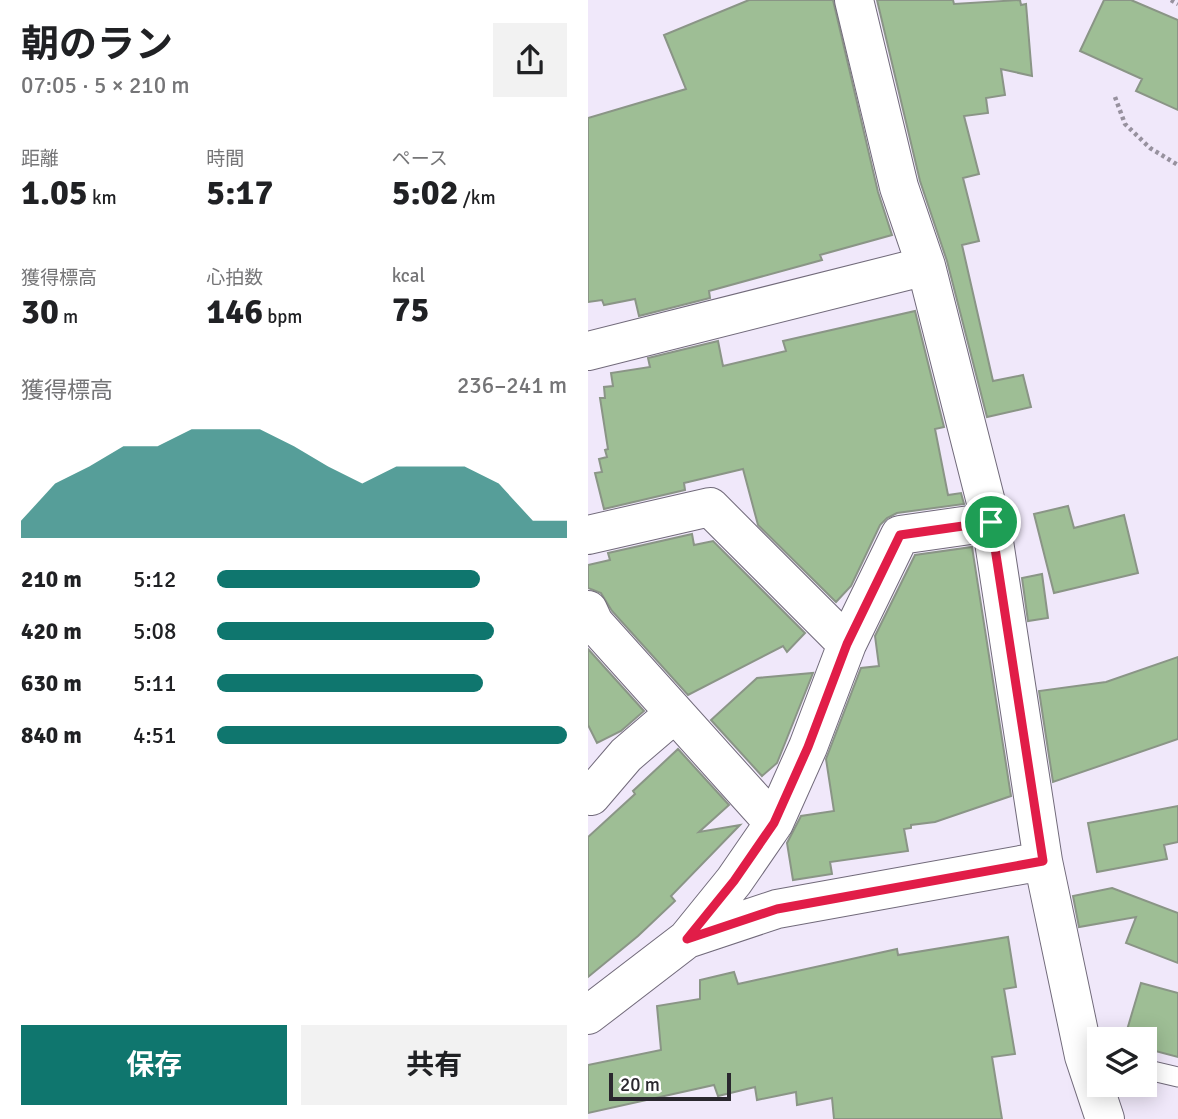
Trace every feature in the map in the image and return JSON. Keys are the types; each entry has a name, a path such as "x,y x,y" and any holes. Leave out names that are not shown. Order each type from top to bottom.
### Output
{"street":[{"path":"854,0 899,187 926,266 991,522 1043,861 1087,1038"},
{"path":"588,351 926,266"},
{"path":"588,535 710,507 847,644"},
{"path":"588,1015 687,939 734,881 774,823 808,747 847,644 900,535 991,522"},
{"path":"590,620 774,823"},
{"path":"591,796 626,755 675,713"},
{"path":"687,939 777,909 1043,861"},
{"path":"1100,1097 1105,1119"}],"lane":[{"path":"1157,1072 1178,1077"}],"path":[{"path":"1171,0 1178,4"},
{"path":"1115,97 1125,124 1150,148 1178,165"}],"building":[{"path":"749,0 833,0 878,192 892,235 820,255 822,260 709,291 710,298 639,316 635,299 604,305 602,300 588,302 588,118 686,89 664,35"},
{"path":"877,0 953,0 954,4 1020,0 1021,5 1026,4 1032,76 1001,69 1005,95 986,98 988,113 964,116 979,174 963,178 979,241 962,245 993,381 1023,375 1031,407 987,417 947,261 920,181"},
{"path":"1104,0 1131,0 1178,20 1178,110 1136,91 1142,79 1080,51"},
{"path":"915,311 944,427 935,429 948,495 961,493 964,504 897,513 887,518 880,525 851,586 836,602 758,525 743,469 684,483 685,490 604,509 595,473 602,472 599,459 607,457 600,398 605,398 604,387 613,386 611,373 650,367 648,358 718,341 723,366 786,351 783,341"},
{"path":"1068,506 1074,528 1124,515 1138,573 1054,593 1034,514"},
{"path":"692,534 694,545 713,541 805,633 787,652 783,646 688,695 612,611 601,593 588,588 588,565 610,560 608,553"},
{"path":"972,547 1011,796 935,822 911,825 911,828 904,829 908,851 830,862 832,874 793,880 787,843 801,816 834,811 826,759 861,668 879,666 875,636 915,555"},
{"path":"1042,574 1048,618 1028,621 1022,578"},
{"path":"588,649 644,711 621,731 597,743 588,725"},
{"path":"1178,657 1178,739 1053,782 1039,691 1106,682"},
{"path":"813,673 777,763 762,776 711,720 757,678"},
{"path":"678,749 729,805 699,832 740,825 671,896 675,901 588,977 588,837 635,794 633,791"},
{"path":"1178,806 1178,842 1164,845 1167,859 1097,872 1088,823"},
{"path":"1112,888 1178,913 1178,963 1126,943 1136,917 1079,927 1073,896"},
{"path":"1008,937 1016,987 1004,989 1015,1054 992,1057 1002,1119 834,1119 832,1098 797,1105 796,1092 757,1100 755,1087 718,1096 714,1085 588,1113 588,1065 661,1050 657,1006 700,999 700,980 734,972 738,984 897,949 898,955"},
{"path":"1141,983 1178,993 1178,1057 1157,1051 1157,1027 1128,1027"}],"route":[{"path":"991,522 1043,861 777,909 687,939 734,881 774,823 808,747 847,644 900,535 991,522"}]}
